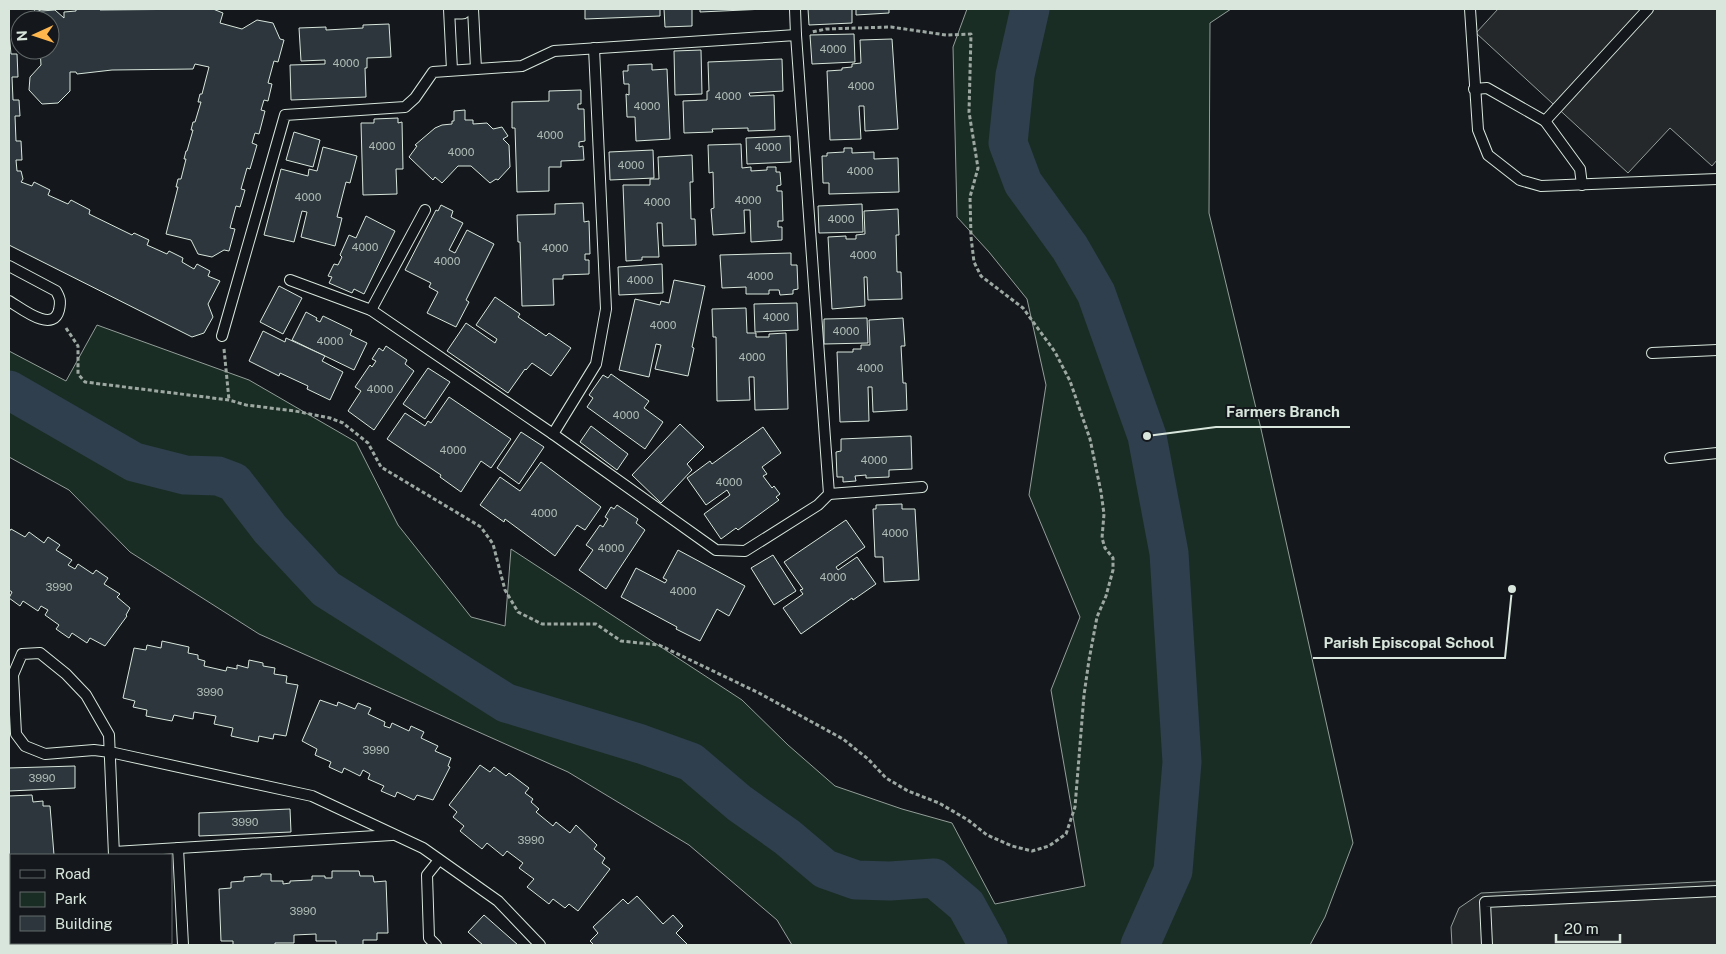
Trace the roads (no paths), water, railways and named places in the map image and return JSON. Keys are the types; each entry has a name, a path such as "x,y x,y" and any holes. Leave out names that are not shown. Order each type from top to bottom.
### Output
{"street":[{"path":"455,9 462,9"}],"lane":[{"path":"449,9 452,70"},
{"path":"473,9 476,68"},
{"path":"795,9 829,494"},
{"path":"1470,9 1478,130 1488,155 1520,180 1541,186 1717,179"},
{"path":"1545,121 1648,9"},
{"path":"222,336 285,115 405,107 415,98 433,72 522,66 554,51 796,35"},
{"path":"553,434 596,364 606,309 594,48"},
{"path":"1474,89 1487,88 1545,121 1580,169 1582,185"},
{"path":"371,310 425,210"},
{"path":"9,266 56,291 60,298 58,315 51,320 43,320 9,300"},
{"path":"290,280 371,310 553,434 716,550 745,551 818,505 829,494 922,486"},
{"path":"1652,353 1717,350"},
{"path":"1670,458 1717,453"},
{"path":"395,835 178,848 114,854 110,752 109,735 86,695 66,674 40,653 22,654 13,675 16,734 25,746 45,754 94,750 110,752 312,796 395,835 422,848 498,901 540,945"},
{"path":"178,848 183,945"},
{"path":"436,945 429,938 427,875 439,860"},
{"path":"1487,945 1485,902 1717,891"},
{"path":"32,945 53,944"}],"waterway":[{"path":"1030,9 1015,75 1008,143 1023,183 1070,248 1096,293 1147,436 1169,553 1182,762 1173,871 1140,945"},
{"path":"9,390 134,462 185,475 218,476 234,482 270,529 326,589 506,703 641,744 691,762 739,803 787,837 825,869 856,880 890,881 934,878 966,905 988,945"}],"place":[{"name":"Farmers Branch","path":"1147,436"},
{"name":"Parish Episcopal School","path":"1512,589"}]}
